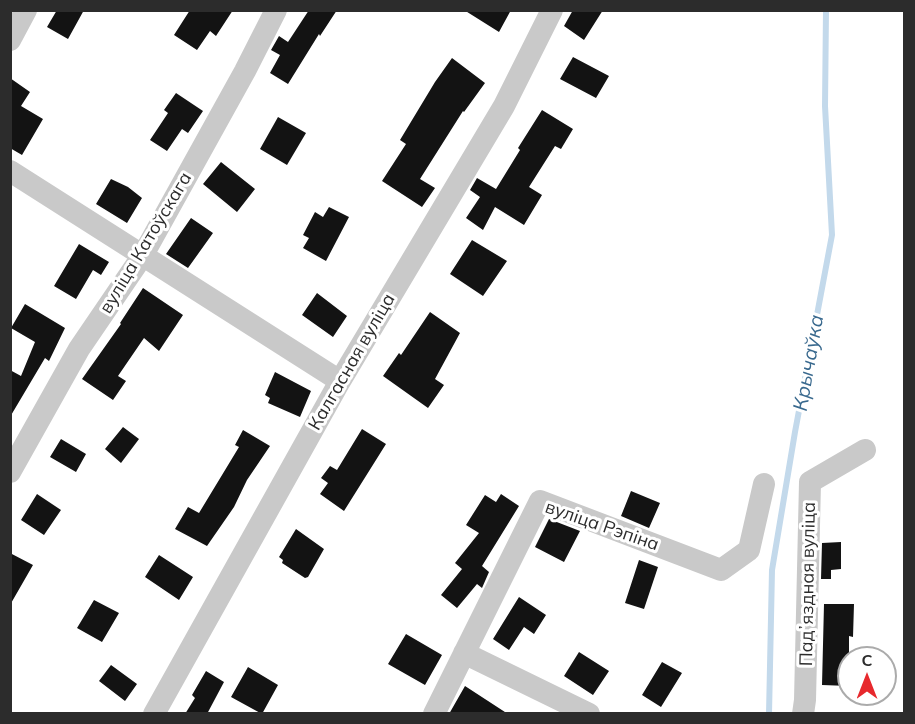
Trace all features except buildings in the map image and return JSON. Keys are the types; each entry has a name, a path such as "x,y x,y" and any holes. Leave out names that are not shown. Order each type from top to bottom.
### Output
{"street":[{"path":"10,40 26,10"},
{"name":"вуліца Катоўскага","path":"10,472 79,349 143,255 245,71 276,10"},
{"name":"Калгасная вуліца","path":"154,714 340,381 504,106 552,10"},
{"path":"10,171 340,381"},
{"name":"Падʼяздная вуліца","path":"803,714 810,482 865,450"},
{"name":"вуліца Рэпіна","path":"434,714 540,501 721,570 749,550 764,484"},
{"path":"464,653 589,714"}],"waterway":[{"name":"Крычаўка","path":"769,714 772,570 832,235 825,106 826,10"}]}
